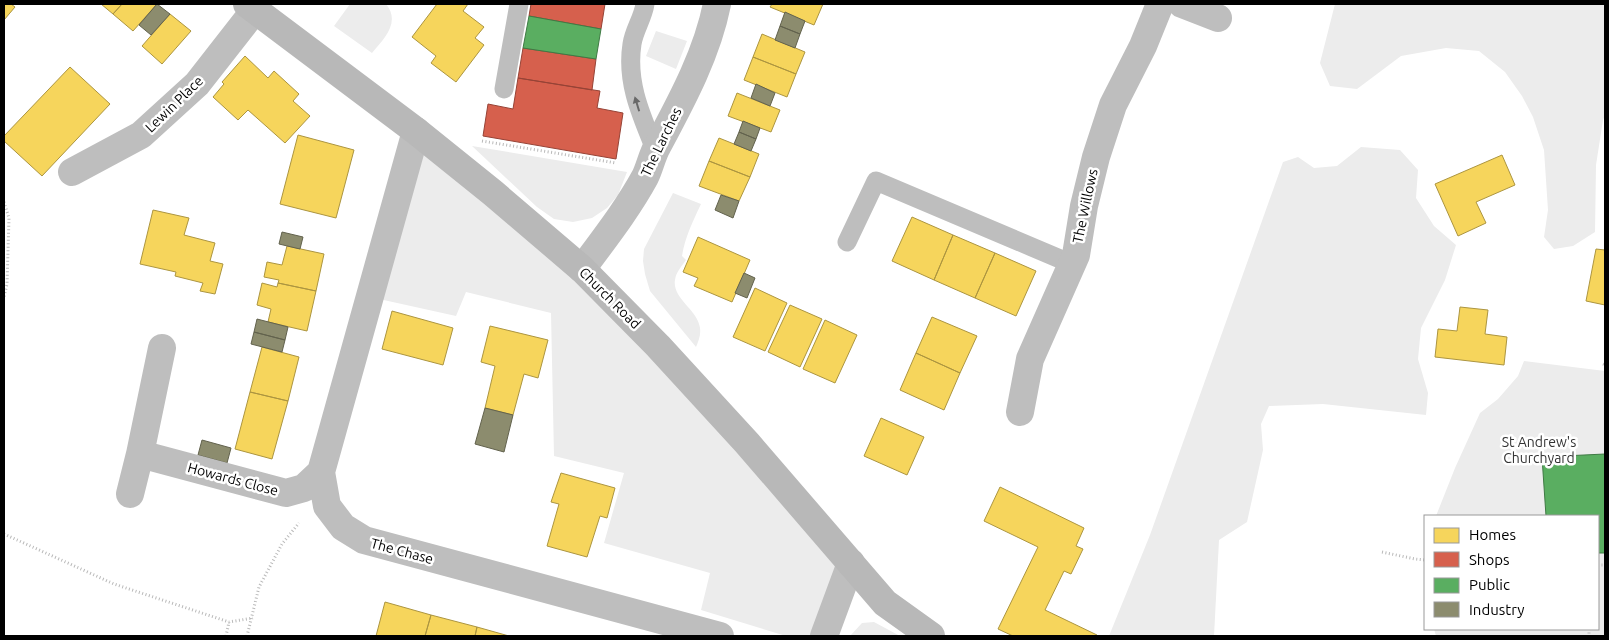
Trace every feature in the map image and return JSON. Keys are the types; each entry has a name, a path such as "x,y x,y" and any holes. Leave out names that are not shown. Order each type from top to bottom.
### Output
{"street":[{"name":"The Larches","path":"582,269 627,208 652,159 684,96 712,24 717,4"},
{"name":"The Willows","path":"1020,412 1030,359 1076,255 1084,206 1096,157 1110,114 1143,46 1160,4"},
{"path":"1182,4 1218,18"},
{"name":"Church Road","path":"250,7 416,131 493,193 582,269 658,346 747,443 885,603 931,636"},
{"name":"Lewin Place","path":"72,172 141,135 197,84 250,7"},
{"name":"The Chase","path":"416,131 321,472 327,506 343,526 364,540 720,636"},
{"path":"130,494 162,348"},
{"name":"Howards Close","path":"140,454 286,493 304,488 321,472"},
{"path":"824,636 851,563"}],"lane":[{"path":"504,89 518,4"},
{"path":"645,4 644,14 632,43 631,74 652,159"},
{"path":"847,242 876,181 1072,264"}],"path":[{"path":"441,152 469,139 652,159"},
{"path":"4,202 9,218 7,284 4,297"},
{"path":"247,636 253,618 259,587 282,544 305,515 327,506"},
{"path":"4,534 114,584 229,622 253,618"},
{"path":"1382,552 1424,560"},
{"path":"226,636 229,622"}],"green space":[{"path":"350,4 386,4 390,11 392,17 389,30 372,53 334,26"},
{"path":"1335,4 1605,4 1605,115 1596,165 1595,232 1573,246 1554,249 1544,237 1548,210 1544,150 1533,117 1522,96 1505,72 1479,51 1446,48 1401,56 1357,89 1330,86 1320,63"},
{"path":"656,31 687,41 676,69 646,56"},
{"path":"416,131 582,269 851,563 815,636 786,636 701,610 710,573 604,543 624,473 554,456 551,313 466,292 456,316 370,297"},
{"path":"472,146 627,172 618,195 607,208 592,218 573,222 554,219 537,207"},
{"path":"1361,147 1400,150 1418,170 1416,198 1434,226 1456,245 1445,280 1421,328 1418,359 1428,393 1426,415 1323,404 1269,406 1261,424 1263,450 1247,522 1219,540 1214,636 1109,636 1150,535 1283,162 1298,157 1314,168 1337,166"},
{"path":"673,193 701,204 685,242 682,256 686,260 675,280 677,292 697,318 700,327 696,347 650,291 643,261 644,249"},
{"name":"St Andrew's Churchyard","path":"1524,361 1605,371 1605,636 1436,636 1434,630 1599,630 1599,515 1436,515 1480,413 1498,399 1518,376"},
{"path":"874,622 900,636 850,636 862,623"}],"building: Homes":[{"path":"4,4 11,4 15,7 4,20"},
{"path":"101,4 122,4 113,14"},
{"path":"122,4 157,4 133,31 113,14"},
{"path":"437,4 468,4 463,11 484,27 475,38 484,45 456,82 431,63 436,56 412,37"},
{"path":"772,4 823,4 814,25 770,7"},
{"path":"170,14 191,31 162,64 142,46"},
{"path":"762,34 805,52 796,74 753,57"},
{"path":"245,56 268,78 274,71 299,94 293,101 310,116 285,143 248,110 238,120 213,97 224,84 222,82"},
{"path":"753,57 796,74 787,97 744,80"},
{"path":"70,67 110,104 42,176 4,141 4,136"},
{"path":"737,93 780,110 771,132 728,116"},
{"path":"298,135 354,150 336,218 280,204"},
{"path":"719,138 759,154 750,177 709,161"},
{"path":"1502,155 1515,185 1476,202 1486,223 1458,236 1435,184"},
{"path":"709,161 750,177 739,201 699,186"},
{"path":"153,210 189,218 184,235 215,243 210,261 223,264 215,294 200,291 203,283 175,276 176,272 140,264"},
{"path":"912,217 953,235 934,280 892,261"},
{"path":"953,235 995,253 975,298 934,280"},
{"path":"698,237 750,260 732,302 694,286 698,278 683,272"},
{"path":"287,246 324,254 316,291 278,283 279,280 264,277 267,262 282,265"},
{"path":"1596,249 1605,250 1605,305 1586,301"},
{"path":"995,253 1036,271 1016,316 975,298"},
{"path":"262,283 277,287 278,283 316,291 307,331 268,322 271,309 257,305"},
{"path":"755,288 787,303 765,351 733,337"},
{"path":"790,305 822,319 800,367 768,352"},
{"path":"1460,307 1488,310 1485,334 1507,337 1504,365 1435,357 1438,329 1457,331"},
{"path":"392,311 453,328 443,365 382,349"},
{"path":"932,317 977,336 960,373 916,353"},
{"path":"825,320 857,335 835,383 803,369"},
{"path":"490,326 548,340 538,378 524,374 513,415 485,408 495,366 481,362"},
{"path":"262,347 299,357 288,401 250,392"},
{"path":"916,353 960,373 944,410 900,390"},
{"path":"250,392 288,401 272,459 235,449"},
{"path":"881,418 924,437 907,475 864,456"},
{"path":"561,473 615,488 607,518 600,516 587,557 547,546 559,504 551,502"},
{"path":"1000,487 1084,528 1076,546 1083,549 1071,574 1064,571 1045,610 1096,636 1013,636 998,629 1038,547 984,521"},
{"path":"385,602 431,615 425,636 376,636"},
{"path":"431,615 477,627 475,636 425,636"},
{"path":"477,627 509,636 475,636"}],"building: Shops":[{"path":"531,4 605,4 601,29 529,16"},
{"path":"523,48 596,59 592,90 518,78"},
{"path":"518,78 600,91 597,108 623,113 616,159 483,136 488,104 513,109"}],"building: Public":[{"path":"529,16 601,29 596,59 523,48"},
{"path":"1605,454 1605,553 1599,553 1599,515 1546,515 1542,457"}],"building: Industry":[{"path":"157,4 170,14 151,35 139,25"},
{"path":"785,12 805,21 800,34 780,26"},
{"path":"780,26 800,34 795,48 775,40"},
{"path":"756,84 775,93 770,106 751,98"},
{"path":"743,121 760,128 756,139 739,132"},
{"path":"739,132 756,139 751,151 734,144"},
{"path":"721,195 739,201 733,218 715,210"},
{"path":"282,232 303,237 300,249 279,244"},
{"path":"744,273 755,278 747,298 735,293"},
{"path":"257,319 288,327 285,340 254,332"},
{"path":"254,332 285,340 282,352 251,344"},
{"path":"485,408 513,415 504,452 475,444"},
{"path":"202,440 231,448 227,463 198,455"}]}
